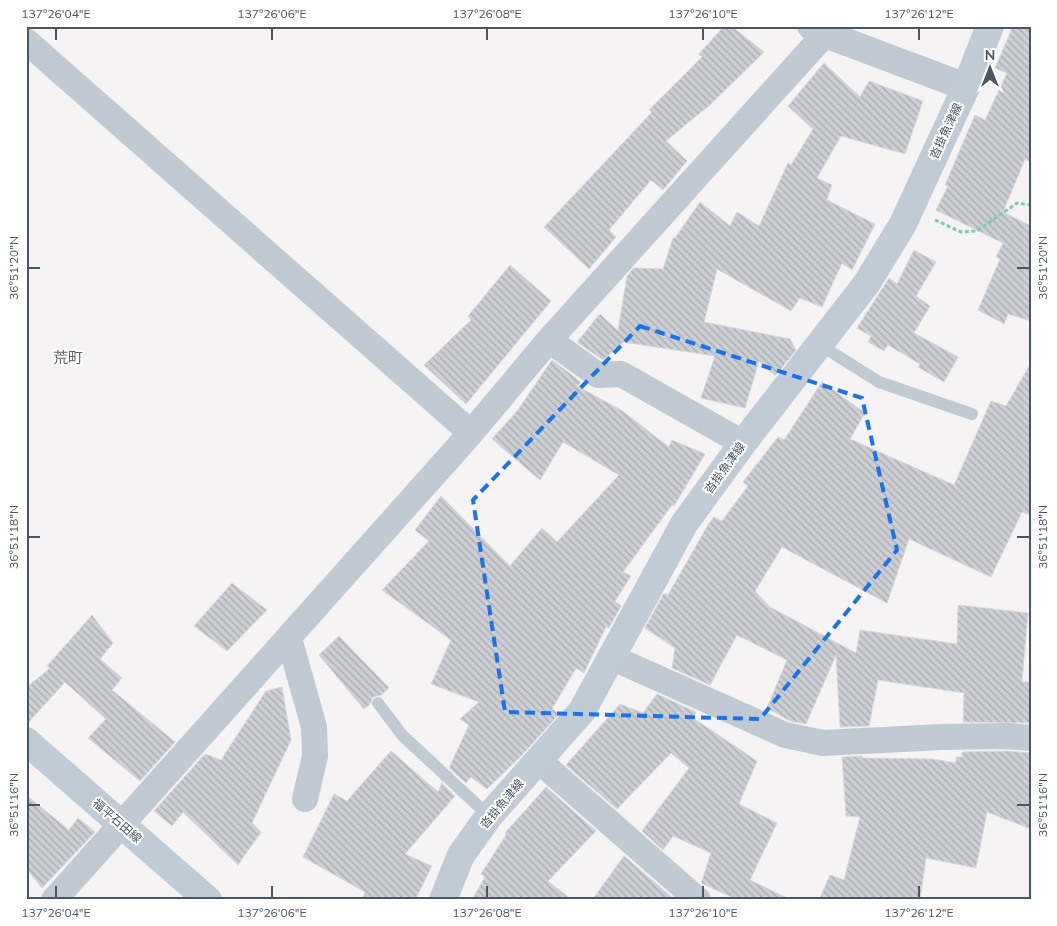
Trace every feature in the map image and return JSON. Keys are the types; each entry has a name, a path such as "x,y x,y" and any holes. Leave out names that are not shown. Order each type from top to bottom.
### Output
{"main road":[{"name":"沓掛魚津線","path":"443,900 461,855 489,816 582,711 613,658 684,524 743,443 867,283 910,209 966,87 990,26"},
{"name":"福平石田線","path":"26,741 208,900"}],"street":[{"path":"54,900 471,433 549,340 818,30 966,87"},
{"path":"26,41 471,433"},
{"path":"549,340 598,375 621,374 743,443"},
{"path":"289,638 314,727 315,756 305,799"},
{"path":"613,658 785,735 823,743 942,737 1007,736 1031,738"},
{"path":"538,760 698,900"}],"lane":[{"path":"820,345 879,382 972,414"},
{"path":"378,704 402,735 489,816"}],"path":[{"path":"910,209 961,232 977,231 1017,204 1031,206"}],"highlighted area":[{"path":"640,326 862,398 897,550 760,719 505,712 473,500"}],"building":[{"path":"724,26 731,26 764,52 712,103 666,141 687,161 663,190 651,180 609,230 616,237 589,269 544,227 652,112 649,110 702,57 699,54"},
{"path":"1013,26 1031,26 1031,162 1025,159 1003,212 1031,226 1031,321 1008,314 1004,324 978,310 1000,259 996,257 1003,243 936,210 948,186 945,185 975,115 985,120 1007,73 995,68"},
{"path":"824,63 860,97 869,81 923,101 905,154 841,136 817,178 832,185 827,200 875,224 852,270 842,263 822,307 800,298 791,311 717,269 704,322 790,339 796,350 775,376 759,361 745,408 701,398 715,356 623,342 603,360 577,342 600,314 618,331 627,276 634,268 663,269 673,238 675,238 700,202 730,226 737,212 759,226 788,163 791,165 813,129 788,106"},
{"path":"914,250 936,262 916,296 930,306 914,333 958,357 944,382 918,367 920,364 888,345 884,351 868,342 871,336 857,328 889,278 897,284"},
{"path":"510,265 551,301 466,404 424,365 471,320 468,316"},
{"path":"552,360 581,382 577,386 621,410 669,447 672,440 705,454 674,506 672,505 623,572 631,576 615,601 621,606 609,628 606,627 584,673 576,668 552,709 559,714 522,755 487,789 471,777 466,783 449,768 469,725 460,719 479,702 431,684 451,640 382,590 429,541 415,530 441,496 510,566 542,528 557,542 619,475 563,442 540,480 492,439 518,410"},
{"path":"1031,363 1031,515 1022,512 991,577 909,539 887,603 782,547 755,591 770,607 856,653 860,630 957,644 958,605 1028,613 1022,682 1031,682 1031,723 963,722 964,693 878,680 869,726 840,727 836,655 806,724 790,721 767,708 787,660 737,635 710,685 672,668 675,648 645,628 664,593 668,595 708,525 714,517 722,521 748,486 743,482 778,437 784,440 822,382 865,413 850,439 954,485 991,401 1006,406"},
{"path":"232,583 267,610 227,651 194,626"},
{"path":"92,615 113,643 100,659 122,678 112,690 175,742 140,781 88,738 106,719 65,682 26,725 26,688 50,668 47,666"},
{"path":"339,636 389,688 381,695 373,697 370,704 364,709 319,655"},
{"path":"282,687 291,740 252,823 261,832 238,865 183,812 172,826 154,811 205,754 221,760 266,691"},
{"path":"657,694 696,712 693,718 757,761 739,804 777,823 750,880 791,900 738,900 701,883 711,853 673,836 663,850 642,831 689,768 671,753 617,809 566,765 620,704 643,713"},
{"path":"391,751 438,792 442,783 455,796 405,854 432,866 415,900 362,900 365,892 303,857 334,794 347,801"},
{"path":"1006,751 1031,753 1031,829 987,812 976,868 926,858 920,900 819,900 830,875 844,880 860,817 846,816 842,757 932,759 956,763 956,757 962,757 962,752"},
{"path":"546,787 596,831 548,881 572,900 472,900 485,877 481,874 506,835 505,833"},
{"path":"26,795 69,830 78,818 95,832 42,888 26,868"},
{"path":"624,856 675,900 592,900"}],"district":[{"name":"荒町","path":"68,358"}]}
